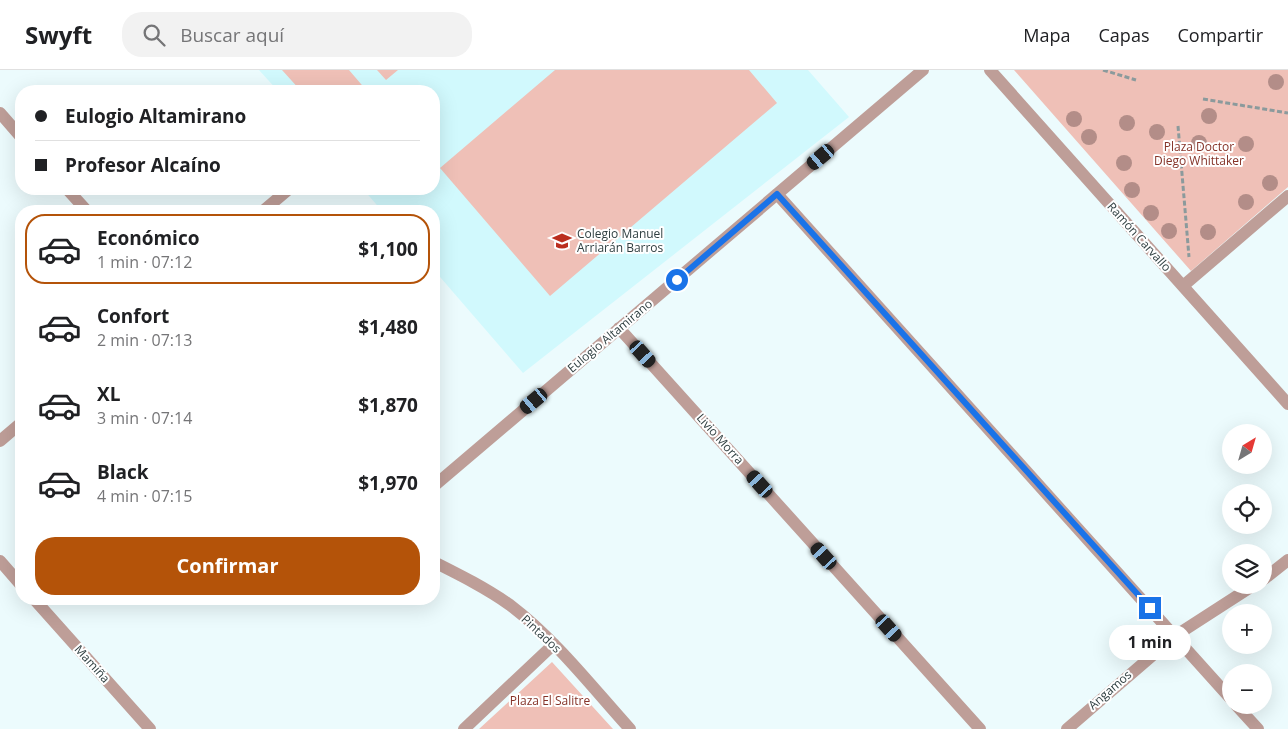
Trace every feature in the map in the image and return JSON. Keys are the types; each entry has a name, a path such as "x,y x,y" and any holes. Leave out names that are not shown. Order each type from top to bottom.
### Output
{"street":[{"name":"Eulogio Altamirano","path":"440,481 923,70"},
{"name":"Ramón Carvallo","path":"990,70 1187,283 1288,404"},
{"path":"0,113 15,130"},
{"path":"777,194 1222,689"},
{"path":"72,195 82,205"},
{"path":"270,205 282,195"},
{"path":"1187,283 1288,196"},
{"name":"Livio Morra","path":"619,328 980,729"},
{"path":"0,441 15,427"},
{"path":"1272,573 1288,560"},
{"path":"0,561 15,578"},
{"name":"Pintados","path":"440,565 496,596 554,644 630,729"},
{"name":"Angamos","path":"1067,729 1174,636 1240,594"},
{"name":"Mamiña","path":"39,605 150,729"},
{"path":"464,729 554,644"},
{"path":"1244,714 1258,729"}],"path":[{"path":"1103,70 1136,80"},
{"path":"1203,99 1288,113"},
{"path":"1178,126 1187,283"}],"shaded area":[{"name":"Colegio Manuel Arriarán Barros","path":"259,70 808,70 849,117 523,373 440,277 440,205 377,205 368,195 440,195 440,85 273,85"}],"green space":[{"path":"282,70 349,70 362,85 296,85"},
{"path":"377,70 398,70 386,80"},
{"path":"555,70 749,70 777,103 550,296 440,168"},
{"name":"Plaza Doctor Diego Whittaker","path":"1014,70 1288,70 1288,187 1191,271"},
{"name":"Plaza El Salitre","path":"552,662 613,729 479,729"}],"place":[{"name":"Colegio Manuel Arriarán Barros","path":"562,241"}],"route":[{"path":"677,280 777,194 1150,608"}]}
